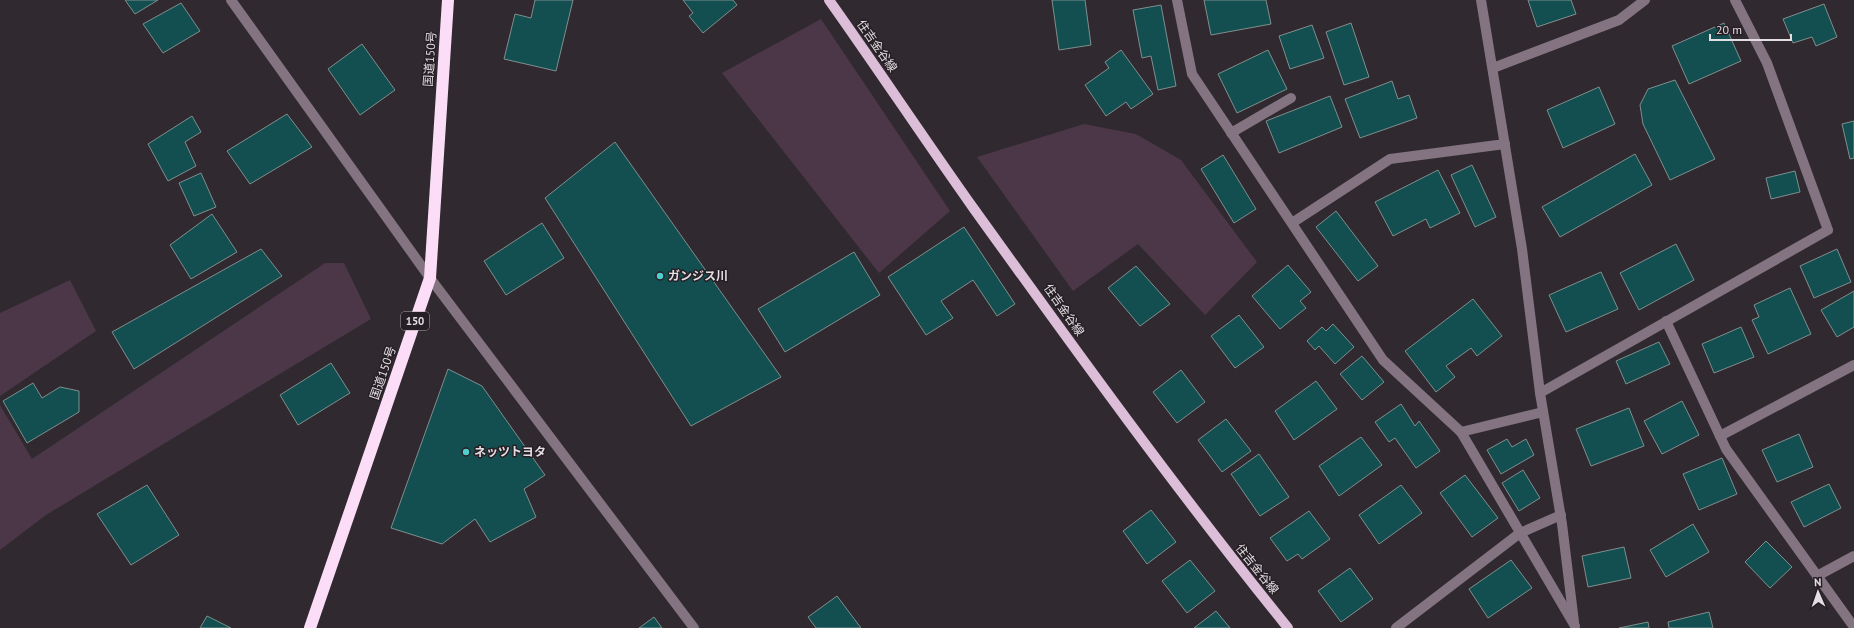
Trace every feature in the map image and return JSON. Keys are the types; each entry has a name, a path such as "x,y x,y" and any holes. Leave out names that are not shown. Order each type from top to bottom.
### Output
{"highway":[{"name":"国道150号","path":"310,628 430,278 450,1"}],"main road":[{"name":"住吉金谷線","path":"829,0 974,209 1121,412 1222,546 1288,628"}],"street":[{"path":"231,0 430,278 694,628"},
{"path":"1178,0 1192,74 1383,360 1461,432 1575,627"},
{"path":"1481,0 1522,249 1540,393 1561,515 1575,627"},
{"path":"1493,68 1619,20 1645,0"},
{"path":"1540,393 1828,230 1767,63 1735,0"},
{"path":"1231,133 1291,98"},
{"path":"1292,223 1390,159 1505,144"},
{"path":"1666,321 1726,450 1854,627"},
{"path":"1720,436 1854,364"},
{"path":"1461,432 1543,412"},
{"path":"1396,628 1520,533 1561,515"},
{"path":"1817,576 1854,556"}],"shaded area":[{"path":"821,19 950,211 879,273 722,73"},
{"path":"1084,124 1136,134 1181,160 1257,262 1205,315 1138,244 1073,291 977,157"},
{"path":"325,263 344,263 371,319 46,515 0,550 0,405 32,459"},
{"path":"70,280 96,331 0,396 0,313"}],"building":[{"path":"125,0 158,0 135,14"},
{"path":"535,0 573,0 556,71 504,59 515,14 531,18"},
{"path":"683,0 733,0 737,5 703,33 689,16 693,13"},
{"path":"1052,0 1085,0 1091,45 1059,50"},
{"path":"1204,0 1266,0 1271,24 1211,35"},
{"path":"1528,0 1571,0 1576,14 1537,27"},
{"path":"181,3 200,31 163,53 143,24"},
{"path":"1824,4 1837,37 1816,46 1812,37 1793,43 1783,19"},
{"path":"1161,5 1176,86 1158,90 1151,56 1142,58 1133,10"},
{"path":"1351,23 1369,77 1344,85 1326,32"},
{"path":"1724,23 1741,61 1689,84 1672,46"},
{"path":"1312,25 1324,58 1290,69 1279,36"},
{"path":"362,44 395,90 360,115 328,69"},
{"path":"1121,50 1153,94 1131,109 1126,102 1106,116 1085,85 1109,68 1105,62"},
{"path":"1268,50 1287,89 1237,113 1218,74"},
{"path":"1675,80 1715,159 1670,180 1643,124 1640,105 1648,89"},
{"path":"1392,81 1398,99 1409,95 1417,118 1360,138 1345,99"},
{"path":"1599,87 1615,124 1563,148 1547,110"},
{"path":"1330,96 1342,127 1279,153 1266,121"},
{"path":"287,114 312,147 250,184 227,151"},
{"path":"192,116 201,132 185,142 196,166 168,181 148,144"},
{"path":"1854,121 1854,158 1850,159 1842,124"},
{"path":"615,142 781,377 691,426 545,198"},
{"path":"1635,154 1652,185 1560,237 1542,207"},
{"path":"1223,155 1256,209 1234,223 1201,169"},
{"path":"1472,165 1496,217 1475,227 1451,175"},
{"path":"1438,170 1460,213 1430,228 1426,219 1393,236 1375,202"},
{"path":"1795,171 1800,192 1771,199 1766,178"},
{"path":"201,173 216,207 194,216 179,183"},
{"path":"1336,211 1378,266 1358,281 1316,227"},
{"path":"212,214 237,252 191,279 170,245"},
{"path":"542,223 564,258 506,295 484,261"},
{"path":"964,227 1015,304 997,316 973,280 941,301 953,318 926,335 888,277"},
{"path":"1676,244 1694,280 1639,310 1620,273"},
{"path":"261,249 282,276 134,369 112,332"},
{"path":"1837,249 1851,282 1814,298 1800,266"},
{"path":"854,252 880,295 785,352 758,309"},
{"path":"1288,265 1311,292 1300,301 1306,308 1280,329 1252,296"},
{"path":"1136,266 1170,304 1140,326 1108,288"},
{"path":"1601,272 1618,309 1566,332 1549,295"},
{"path":"1790,288 1811,334 1768,354 1752,320 1759,317 1754,305"},
{"path":"1854,291 1854,327 1837,337 1821,310"},
{"path":"1473,299 1502,336 1477,356 1471,348 1446,366 1455,377 1436,392 1405,351"},
{"path":"1239,315 1264,347 1235,368 1211,336"},
{"path":"1333,324 1354,347 1335,364 1319,346 1315,350 1307,341 1322,327 1326,331"},
{"path":"1741,327 1754,357 1714,373 1702,344"},
{"path":"1659,342 1670,364 1626,384 1616,361"},
{"path":"1362,356 1384,382 1362,400 1340,374"},
{"path":"331,363 350,393 298,425 280,395"},
{"path":"448,369 482,386 545,475 524,489 536,517 490,542 475,519 442,544 391,528"},
{"path":"1181,370 1205,402 1177,423 1153,392"},
{"path":"1316,381 1337,409 1294,440 1275,411"},
{"path":"33,383 42,398 60,387 79,391 79,412 27,443 3,401"},
{"path":"1682,401 1699,435 1662,454 1644,421"},
{"path":"1401,404 1415,426 1419,421 1440,451 1416,468 1395,438 1389,442 1375,422"},
{"path":"1629,408 1644,446 1591,466 1576,429"},
{"path":"1226,419 1251,451 1222,472 1198,440"},
{"path":"1799,434 1813,467 1777,482 1762,450"},
{"path":"1361,437 1382,465 1339,496 1319,466"},
{"path":"1507,439 1512,447 1526,439 1534,455 1501,474 1487,450"},
{"path":"1259,454 1289,497 1260,516 1231,474"},
{"path":"1722,458 1737,494 1699,510 1683,474"},
{"path":"1523,470 1540,498 1519,511 1502,483"},
{"path":"1465,475 1498,518 1472,537 1440,493"},
{"path":"1829,484 1841,508 1804,527 1791,502"},
{"path":"147,485 179,535 131,565 97,514"},
{"path":"1401,485 1422,513 1379,544 1359,515"},
{"path":"1151,510 1176,542 1147,564 1123,531"},
{"path":"1309,511 1330,539 1302,559 1298,554 1287,561 1270,538"},
{"path":"1693,524 1709,552 1666,577 1650,550"},
{"path":"1766,541 1792,567 1770,588 1745,562"},
{"path":"1624,547 1631,578 1588,587 1582,556"},
{"path":"1190,560 1215,591 1187,613 1162,581"},
{"path":"1511,560 1532,588 1488,618 1469,589"},
{"path":"1350,568 1373,599 1341,622 1318,591"},
{"path":"837,596 861,628 816,628 808,617"},
{"path":"1216,611 1230,628 1194,628"},
{"path":"1709,612 1713,628 1669,628 1668,622"},
{"path":"207,616 231,628 200,628"},
{"path":"654,617 662,628 639,628"},
{"path":"1648,622 1649,628 1619,628"}],"place":[{"name":"ガンジス川","path":"660,276"},
{"name":"ネッツトヨタ","path":"466,452"}]}
